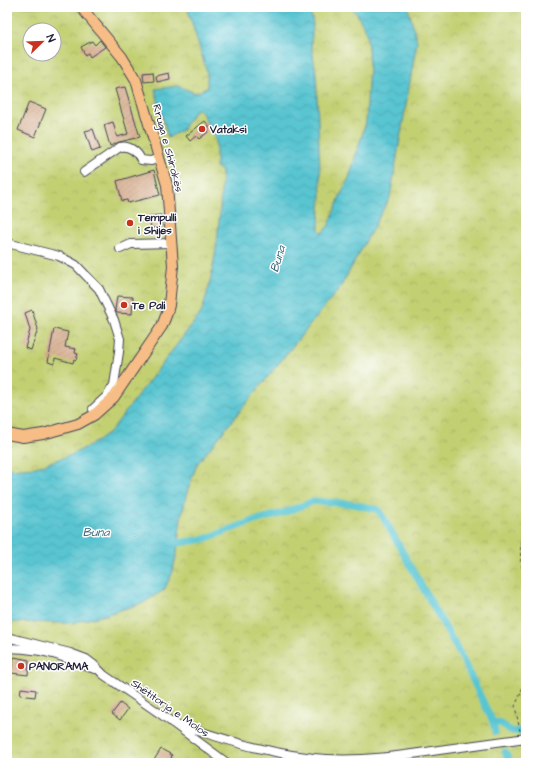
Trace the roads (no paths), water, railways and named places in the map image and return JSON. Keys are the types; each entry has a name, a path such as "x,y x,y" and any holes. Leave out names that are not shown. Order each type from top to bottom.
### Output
{"main road":[{"name":"Rruga e Shirokës","path":"7,434 32,436 63,429 88,419 102,410 114,397 164,321 169,305 173,266 168,190 139,87 122,57 81,7"}],"street":[{"path":"84,172 120,147 124,146 133,150 142,160 151,161 159,158"},
{"path":"7,243 59,256 76,265 99,289 114,320 120,339 118,367 114,385 107,396 91,412 88,419"},
{"path":"120,249 131,244 171,243"},
{"name":"Shëtitorja e Molos","path":"7,637 70,653 86,659 104,675 227,763"},
{"name":"Shëtitorja e Molos","path":"7,648 26,649 54,655 100,670"},
{"path":"173,723 255,748 294,756 327,759 383,758 524,739"}],"water":[{"name":"Buna","path":"187,7 309,7 313,25 311,44 316,73 321,196 319,230 322,233 329,225 349,178 366,122 369,65 367,33 356,12 349,7 408,7 417,41 390,197 340,288 197,464 187,492 181,518 177,552 172,574 164,590 143,603 101,616 70,623 7,622 7,469 36,467 71,455 98,441 110,432 201,313 206,296 211,278 217,242 220,207 222,171 216,167 216,141 201,111 198,109 195,110 182,130 168,138 155,89 178,86 195,93 207,88 207,72"}],"waterway":[{"path":"178,543 204,539 250,522 283,513 314,501 353,504 376,509 383,517 459,652 493,722 502,724 507,729 512,731 526,730"},
{"path":"493,722 495,732"},
{"path":"505,752 510,763"}],"place":[{"name":"Vataksi","path":"202,129"},
{"name":"Tempulli i Shijes","path":"130,223"},
{"name":"Te Pali","path":"124,305"},
{"name":"PANORAMA","path":"21,666"}]}
